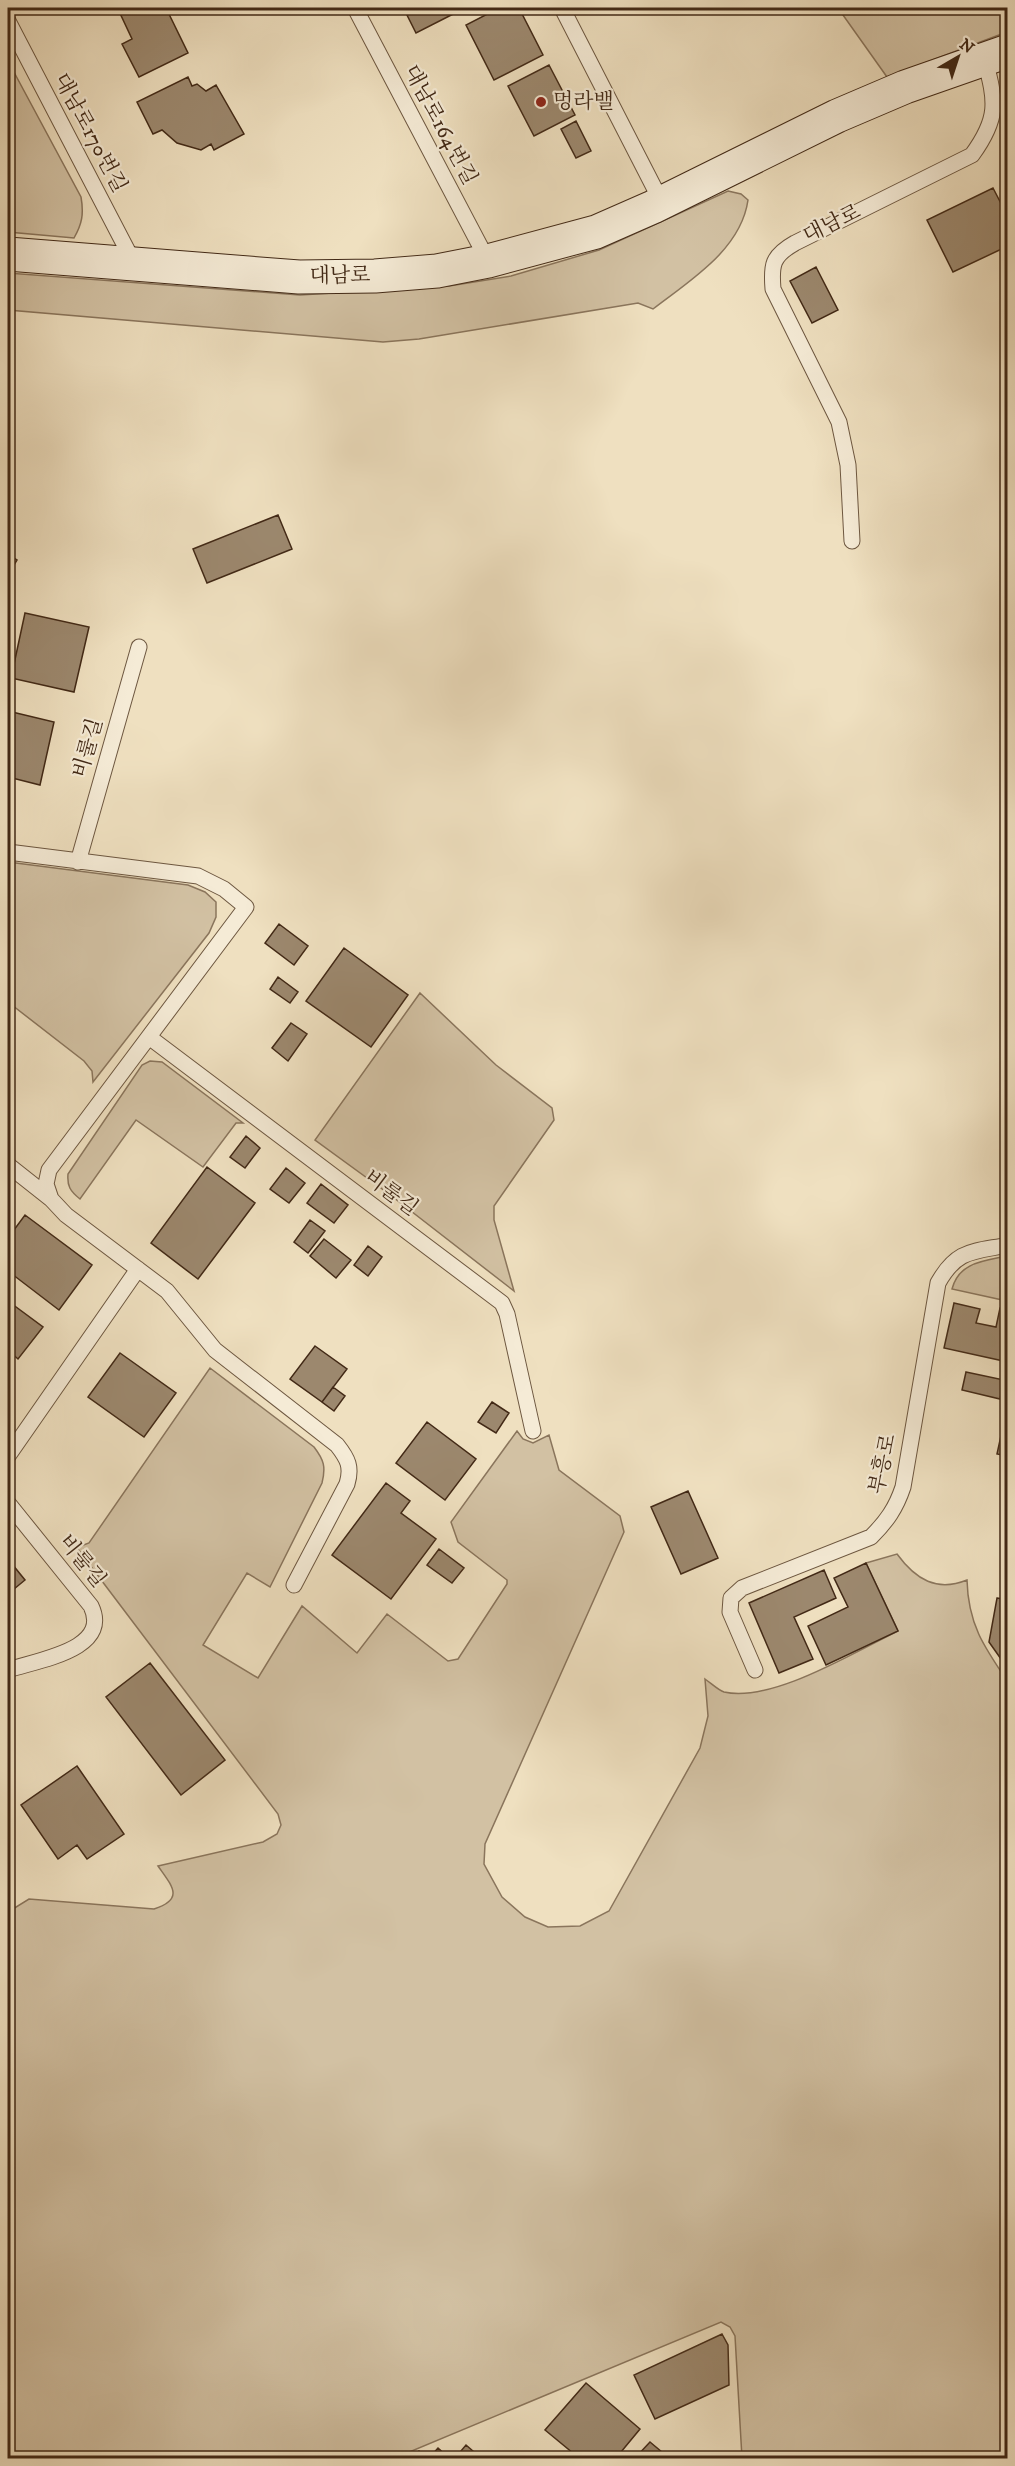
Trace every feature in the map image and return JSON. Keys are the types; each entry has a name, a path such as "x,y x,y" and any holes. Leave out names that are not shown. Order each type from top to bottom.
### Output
{"street":[{"name":"대남로","path":"8,254 299,277 375,276 437,271 488,261 596,232 662,203 837,116 904,87 996,55"}],"lane":[{"name":"대남로164번길","path":"355,8 488,261"},
{"path":"562,8 662,203"},
{"name":"대남로170번길","path":"8,21 135,265"},
{"name":"대남로","path":"852,541 845,442 839,422 773,290 771,269 779,252 972,155 986,136 993,117 996,55"},
{"name":"비룰길","path":"78,861 139,647"},
{"path":"8,852 198,876 224,889 246,907 49,1170 46,1184 51,1198"},
{"name":"비룰길","path":"149,1037 502,1303 533,1431"},
{"path":"8,1165 51,1198 66,1215 167,1291 215,1350 337,1445 346,1456 351,1471 347,1484 294,1585"},
{"name":"부흥로","path":"755,1670 730,1612 731,1598 742,1588 872,1537 886,1522 897,1505 903,1487 938,1283 948,1265 961,1255 1008,1245"},
{"path":"8,1456 138,1269"},
{"name":"비룰길","path":"8,1503 91,1606 97,1617 95,1629 87,1640 76,1648 8,1670"}],"shaded area":[{"path":"838,8 1007,8 1007,32 887,77"},
{"path":"8,61 81,197 82,219 74,238 8,232"},
{"path":"728,191 741,194 748,200 735,234 711,263 653,309 638,303 419,339 383,342 8,310 8,273 300,295 449,286 511,276 599,250"},
{"path":"8,862 188,885 205,892 216,902 216,917 209,933 93,1082 92,1071 84,1061 8,1002"},
{"path":"420,993 496,1065 552,1108 554,1120 494,1206 494,1220 514,1291 315,1140"},
{"path":"150,1061 162,1062 243,1123 236,1123 203,1167 136,1120 80,1199 70,1188 68,1174 142,1065"},
{"path":"1007,1256 1007,1301 952,1289 955,1280 966,1268 973,1264"},
{"path":"210,1368 314,1447 323,1464 322,1483 270,1587 247,1573 203,1645 258,1678 302,1606 357,1653 387,1614 448,1661 458,1659 507,1584 507,1580 458,1542 451,1522 517,1431 523,1439 533,1443 549,1435 559,1470 620,1516 624,1532 485,1844 484,1864 502,1897 525,1917 548,1927 580,1926 609,1911 700,1748 708,1716 705,1679 724,1692 743,1693 765,1690 813,1674 898,1631 866,1563 897,1554 912,1571 928,1581 946,1585 967,1580 970,1610 974,1622 1008,1682 1007,2458 742,2458 735,2336 730,2327 721,2322 395,2458 8,2458 8,1912 29,1899 154,1909 170,1901 173,1896 168,1880 158,1866 263,1842 277,1834 281,1825 278,1814 74,1544 81,1546 89,1543"}],"building":[{"path":"166,8 188,53 139,77 122,44 132,39 118,9"},
{"path":"422,8 465,8 416,33 407,15"},
{"path":"499,8 519,8 543,55 494,80 466,25"},
{"path":"549,65 575,115 534,136 508,86"},
{"path":"188,77 192,86 197,84 206,91 216,85 244,134 214,150 211,144 201,150 177,143 162,130 153,134 137,102"},
{"path":"576,121 591,151 576,158 561,129"},
{"path":"993,188 1008,217 1008,246 953,272 927,220"},
{"path":"816,267 838,310 812,323 790,281"},
{"path":"278,515 292,549 207,583 193,549"},
{"path":"8,554 17,560 8,575"},
{"path":"25,613 89,627 74,692 11,678"},
{"path":"8,711 54,722 40,785 8,777"},
{"path":"279,924 308,946 294,965 265,943"},
{"path":"344,948 408,995 371,1047 306,1001"},
{"path":"278,977 298,992 290,1003 270,989"},
{"path":"291,1023 307,1034 288,1061 272,1048"},
{"path":"246,1136 260,1148 245,1168 230,1157"},
{"path":"207,1167 255,1203 198,1279 151,1243"},
{"path":"286,1168 305,1183 289,1203 270,1189"},
{"path":"321,1184 348,1205 334,1223 307,1203"},
{"path":"25,1215 92,1265 59,1310 8,1271 8,1238"},
{"path":"310,1220 325,1231 308,1253 294,1242"},
{"path":"324,1239 351,1260 336,1278 310,1256"},
{"path":"368,1246 382,1257 368,1276 354,1265"},
{"path":"8,1301 43,1327 18,1359 8,1350"},
{"path":"954,1303 980,1309 976,1323 996,1327 1000,1308 1008,1309 1008,1362 944,1348"},
{"path":"315,1346 347,1369 322,1402 290,1379"},
{"path":"120,1353 176,1393 144,1437 88,1397"},
{"path":"966,1372 1004,1380 1000,1399 962,1390"},
{"path":"333,1387 345,1396 334,1411 322,1402"},
{"path":"492,1402 509,1413 496,1433 478,1422"},
{"path":"427,1422 476,1459 445,1500 396,1463"},
{"path":"1002,1431 1008,1432 1008,1456 997,1454"},
{"path":"386,1483 410,1501 401,1513 436,1539 391,1599 332,1555"},
{"path":"688,1491 718,1558 681,1574 651,1507"},
{"path":"1008,1530 1008,1563 1001,1562"},
{"path":"439,1549 464,1568 452,1583 427,1565"},
{"path":"8,1559 25,1580 8,1594"},
{"path":"866,1563 898,1631 826,1665 808,1626 848,1607 834,1578"},
{"path":"824,1570 836,1598 794,1617 813,1659 779,1673 749,1603"},
{"path":"997,1598 1008,1600 1008,1669 989,1642"},
{"path":"150,1663 225,1760 181,1795 106,1697"},
{"path":"77,1766 124,1834 87,1859 77,1845 58,1859 21,1805"},
{"path":"722,2334 728,2345 729,2385 655,2419 634,2375"},
{"path":"586,2383 640,2429 616,2458 579,2458 545,2430"},
{"path":"650,2442 669,2458 635,2458"},
{"path":"466,2445 481,2458 455,2458"},
{"path":"438,2448 449,2458 429,2458"},
{"path":"419,2451 427,2458 412,2458"}],"place":[{"name":"멍라밸","path":"541,102"}]}
